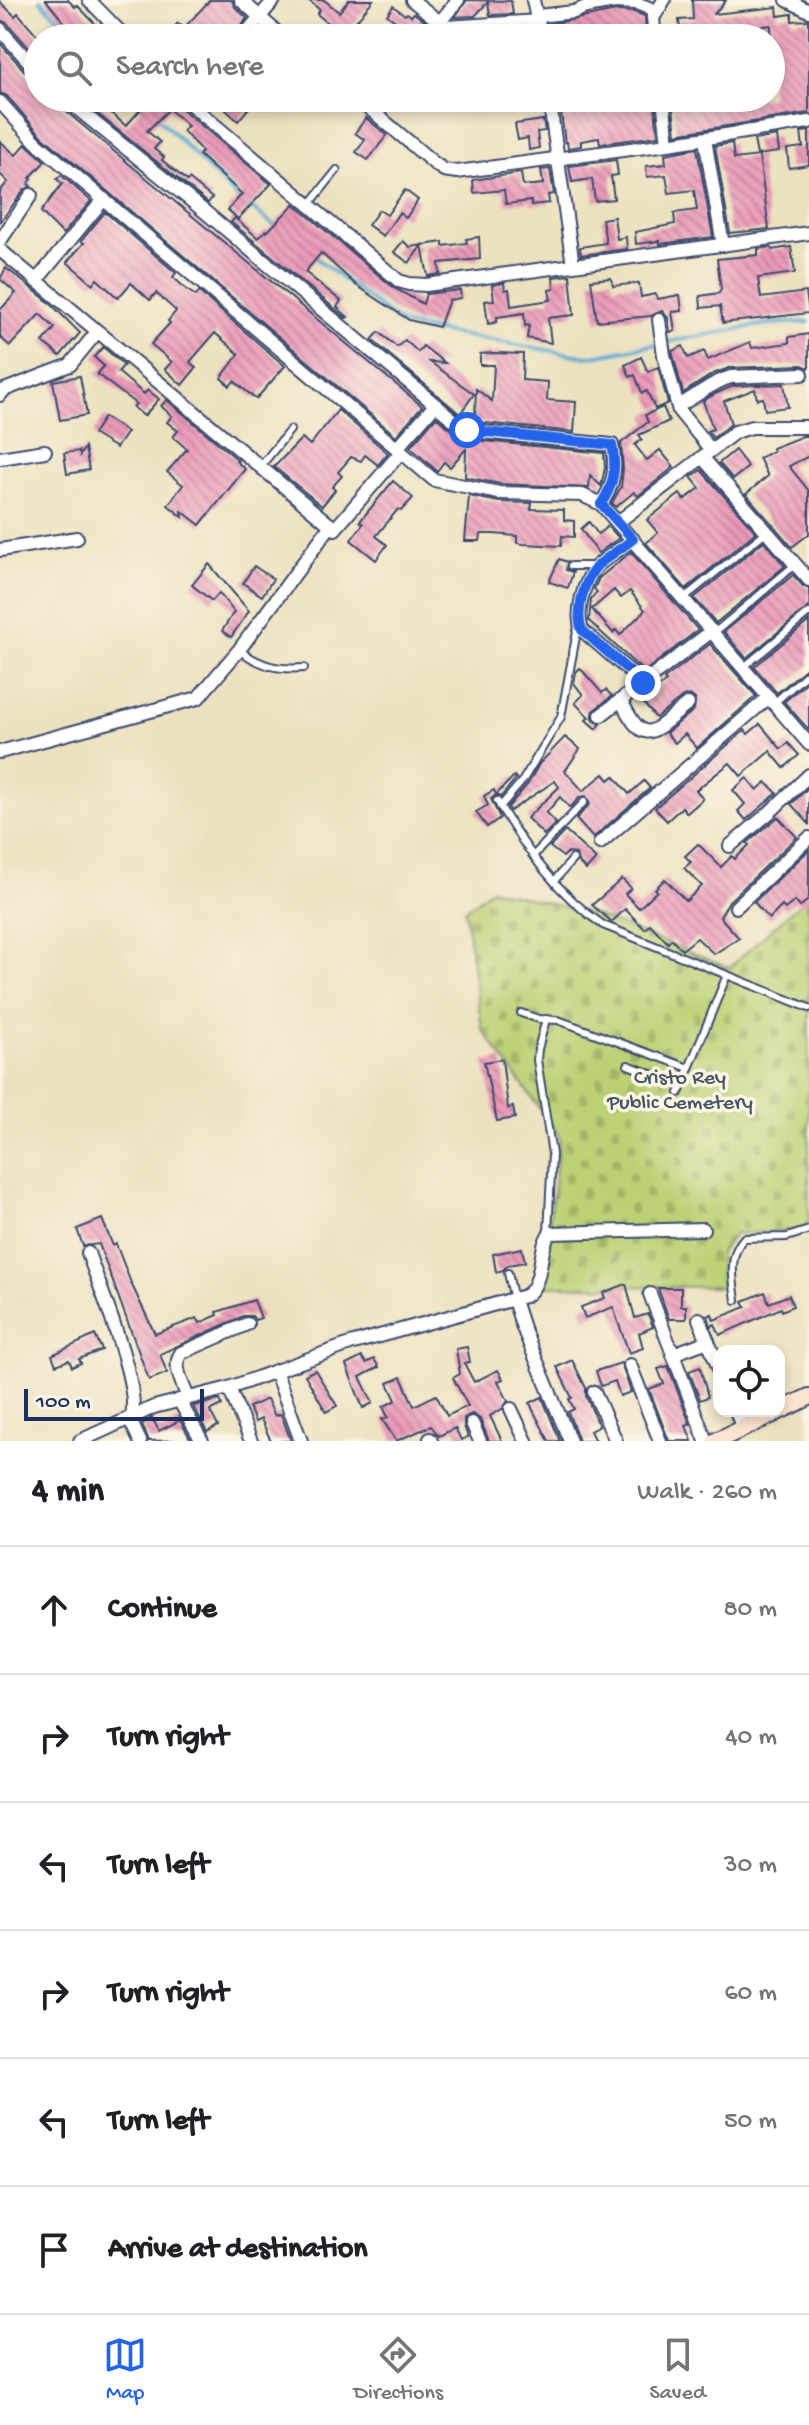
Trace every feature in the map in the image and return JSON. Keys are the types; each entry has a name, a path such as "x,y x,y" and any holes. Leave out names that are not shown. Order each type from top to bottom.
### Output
{"street":[{"path":"89,0 112,24"},
{"path":"241,0 266,24"},
{"path":"255,24 274,0"},
{"path":"412,0 439,23 458,0"},
{"path":"533,0 539,24"},
{"path":"787,0 809,11"},
{"path":"483,24 574,12 586,3 660,6"},
{"path":"0,29 24,56"},
{"path":"0,102 36,142 424,474 443,484 499,493 582,495 601,504 771,700 807,737"},
{"path":"81,112 435,405 471,431 612,445 614,476 611,489 601,504"},
{"path":"200,112 399,281 409,284 426,285 809,233"},
{"path":"374,112 444,170 457,172 809,122"},
{"path":"550,112 573,265"},
{"path":"665,112 668,144"},
{"path":"705,139 723,245"},
{"path":"0,241 31,195"},
{"path":"36,281 104,199"},
{"path":"0,250 335,529 339,528 435,405"},
{"path":"659,325 678,406 686,420 707,454 809,580"},
{"path":"0,395 4,390 70,365 97,332"},
{"path":"678,406 720,380 731,377 802,374"},
{"path":"618,522 744,428 809,427"},
{"path":"0,458 45,451"},
{"path":"0,752 198,698 239,650 331,525"},
{"path":"0,550 77,538"},
{"path":"633,539 597,566 587,583 579,623 582,630 643,683"},
{"path":"601,715 713,632"},
{"path":"621,700 632,723 642,731 656,729 688,704"},
{"path":"600,843 771,700"},
{"path":"730,846 809,775"},
{"path":"736,907 809,838"},
{"path":"80,1441 146,1411 276,1373 350,1344 514,1300 531,1292 535,1285 548,1234 703,1229"},
{"path":"88,1253 125,1359 134,1410 130,1420 140,1441"},
{"path":"650,1294 706,1441"},
{"path":"514,1300 570,1441"},
{"path":"699,1319 713,1354"},
{"path":"202,1441 184,1399 176,1359 181,1353 247,1324"},
{"path":"673,1354 708,1341"},
{"path":"630,1365 660,1441"},
{"path":"276,1373 301,1441"},
{"path":"229,1388 251,1441"},
{"path":"594,1392 616,1441"},
{"path":"716,1441 808,1401"},
{"path":"511,1409 526,1441"},
{"path":"738,1417 743,1429"},
{"path":"472,1423 480,1441"}],"lane":[{"path":"309,205 337,170"},
{"path":"260,467 290,430"},
{"path":"684,598 767,531"},
{"path":"713,632 796,564"},
{"path":"571,566 597,566"},
{"path":"744,667 809,613"},
{"path":"579,623 561,717 523,780 498,804 554,881 582,911 603,925 809,1008"},
{"path":"239,650 267,667 280,670 304,668"},
{"path":"771,700 809,672"},
{"path":"533,856 584,802"},
{"path":"554,881 573,859"},
{"path":"628,1065 680,1090 727,975"},
{"path":"521,1013 558,1020 689,1068"},
{"path":"546,1019 537,1060 552,1154 548,1234"},
{"path":"736,1300 732,1270 739,1242 744,1238 787,1237 809,1230"},
{"path":"508,1273 514,1300"}],"green space":[{"name":"Cristo Rey Public Cemetery","path":"491,889 592,914 729,968 809,895 809,1229 735,1234 720,1253 721,1287 541,1286 560,1137 482,1029 465,910"}],"building":[{"path":"46,0 68,0 95,24 66,24"},
{"path":"210,0 232,0 247,18 243,24 188,24"},
{"path":"308,0 324,0 339,12 349,0 373,0 354,24 327,24 317,14 320,10"},
{"path":"467,0 511,1 513,14 490,15 488,2 475,16 455,17"},
{"path":"692,0 726,0 714,14 777,7 778,16 792,14 792,21 809,20 809,113 676,134 674,112 785,112 785,24 679,24 679,20 693,19"},
{"path":"0,2 15,16 18,13 28,24 24,24 24,42 7,23 0,20"},
{"path":"393,6 405,15 414,13 428,24 391,24 394,20 387,15"},
{"path":"616,11 645,16 645,24 551,24"},
{"path":"0,43 24,70 24,112 66,112 422,406 396,436 42,136 7,96 0,93"},
{"path":"95,112 110,112 126,126 138,112 166,112 147,131 160,142 154,149 164,157 162,160 212,198 208,203"},
{"path":"172,112 185,112 271,184 238,219 228,210 242,194 199,155 202,151 183,131 188,126"},
{"path":"228,112 245,112 238,121"},
{"path":"655,112 658,136 600,144 599,138 581,141 581,146 568,148 561,113"},
{"path":"366,118 387,135 368,160 356,152 365,140 355,133"},
{"path":"543,120 545,131 537,132 539,148 529,150 528,138 518,140 515,124"},
{"path":"809,131 809,165 789,168 787,149 803,147 801,132"},
{"path":"777,136 779,152 757,155 754,140"},
{"path":"0,141 16,155 26,144 45,161 30,178 28,184 31,186 24,190 0,222 0,191 8,182 0,174"},
{"path":"732,143 734,159 759,156 769,229 730,233 715,146"},
{"path":"697,148 713,237 636,244 635,232 675,224 674,213 697,210 694,190 669,193 666,175 647,177 646,166 666,164 665,154"},
{"path":"616,160 618,175 611,176 614,199 595,201 592,179 572,182 569,166"},
{"path":"550,169 554,194 548,195 549,203 531,205 531,201 506,204 504,190 474,193 473,180 521,173 523,186 543,184 541,170"},
{"path":"61,175 91,201 63,234 41,212 62,184 57,179"},
{"path":"405,190 418,200 406,218 399,213 383,236 368,225 379,210 387,215"},
{"path":"294,204 394,288 423,304 426,294 460,290 461,298 449,300 439,327 409,320 356,285 321,253 305,272 341,301 337,307 346,318 231,222 235,218 258,238"},
{"path":"105,212 176,273 173,277 187,290 196,296 199,292 285,366 256,399 234,381 230,386 221,378 239,354 215,333 190,362 196,368 182,385 165,369 172,362 151,344 170,323 168,321 176,311 156,293 150,300 131,283 118,298 97,279 93,284 67,262"},
{"path":"614,217 617,239 626,237 627,249 581,255 580,247 606,243 602,219"},
{"path":"479,237 480,259 439,263 440,274 428,276 422,245 467,243 466,239"},
{"path":"403,241 410,247 422,245 409,263 394,252"},
{"path":"771,247 772,250 791,247 795,273 758,278 761,298 806,292 809,313 723,323 720,306 701,308 700,296 719,293 721,289 717,259 758,255 758,249"},
{"path":"6,268 50,303 80,333 60,356 43,342 55,328 40,314 10,346 0,337 0,310 16,293 0,279"},
{"path":"570,275 574,315 548,318 551,343 527,338 529,325 525,326 524,313 497,317 497,322 488,324 485,301 494,300 492,285 504,283 505,290 509,289 511,306 551,300 549,290 554,289 553,277"},
{"path":"611,278 613,286 639,283 641,297 656,294 657,299 680,295 682,311 672,312 675,331 670,332 668,318 662,311 651,316 597,321 591,280"},
{"path":"379,332 397,347 405,340 418,352 423,346 445,363 430,362 474,394 460,414 372,340"},
{"path":"809,334 809,368 802,365 729,368 683,393 672,351 683,346 688,358 704,351 708,360 750,342 752,348 789,343 789,337"},
{"path":"103,347 124,365 118,372 144,394 148,390 159,399 144,416 133,407 136,404 97,374 104,366 94,357"},
{"path":"480,354 523,354 522,380 548,382 547,400 576,402 574,432 475,422 476,389 492,401 494,365 480,365"},
{"path":"641,357 648,372 658,367 668,403 655,409 647,391 642,393 635,375 630,377 625,365"},
{"path":"80,376 87,415 60,420 53,381"},
{"path":"784,384 788,407 765,410 763,398 757,399 755,389 724,401 731,424 713,438 707,431 713,429 703,401 733,386"},
{"path":"167,400 245,469 200,525 168,505 183,485 167,472 187,449 173,437 178,431 167,422 172,416 161,406"},
{"path":"663,407 669,421 639,435 642,439 635,445 647,460 660,450 674,467 638,496 634,492 616,507 612,503 621,487 621,443 648,422 645,415"},
{"path":"338,410 388,453 378,465 365,455 361,461 351,457 338,472 342,476 322,506 274,467 302,438 310,445"},
{"path":"104,417 127,432 116,448 93,434"},
{"path":"436,417 473,443 474,440 604,453 601,486 590,475 589,488 500,484 465,477 466,449 450,467 444,462 437,471 410,447"},
{"path":"809,436 809,456 789,466 809,491 809,534 792,547 746,494 768,476 759,458 773,451 772,448"},
{"path":"85,447 89,470 67,474 64,453 79,451 80,455"},
{"path":"735,450 748,467 733,479 719,463"},
{"path":"701,470 756,532 686,589 646,543 658,533 647,520 680,494 684,500 700,488 691,477"},
{"path":"393,481 413,498 401,511 398,509 376,536 387,545 376,560 351,540 363,524 360,521"},
{"path":"469,496 499,502 532,503 531,509 564,510 564,520 574,521 574,537 562,536 561,546 517,543 517,536 493,534 481,534 480,541 465,541"},
{"path":"589,522 598,534 608,526 619,538 598,553 581,529"},
{"path":"764,541 785,566 716,623 694,598"},
{"path":"631,552 698,630 644,672 589,621 591,599 597,592 594,589 599,578","holes":["614,590 621,598 630,591 645,610 620,635 616,630 613,633 592,609"]},
{"path":"559,559 567,562 566,570 573,572 568,588 549,582"},
{"path":"209,564 249,611 231,637 222,631 234,612 219,593 212,601 192,585"},
{"path":"254,566 273,579 262,596 243,583"},
{"path":"793,575 809,589 809,607 746,658 724,632"},
{"path":"809,621 809,666 777,693 754,667"},
{"path":"710,644 756,696 697,748 685,734 675,743 666,733 694,710 695,699 690,695 683,697 656,718 644,704 657,693 655,691 666,681 664,679"},
{"path":"580,668 602,693 606,690 612,696 593,711 593,720 601,724 596,729 575,703 583,695 574,683"},
{"path":"809,680 809,730 784,702"},
{"path":"760,724 781,749 788,743 799,755 784,768 770,751 741,776 730,763 696,790 703,799 687,813 682,807 667,821 655,808 745,730 748,734"},
{"path":"565,737 580,749 565,771 583,791 604,774 609,780 614,776 629,794 644,781 650,788 593,838 576,819 590,804 586,796 580,797 570,808 560,797 546,813 556,823 544,835 527,818 559,787 555,781 510,811 508,807 528,784 539,764"},
{"path":"514,776 516,778 501,797 496,795"},
{"path":"747,778 757,790 766,782 777,793 746,820 738,811 745,804 733,790"},
{"path":"809,787 809,824 791,804"},
{"path":"494,790 496,795 491,799 500,818 487,827 476,812 488,805 484,796"},
{"path":"778,817 797,837 729,901 720,917 739,938 714,954 697,938 682,950 672,939 668,943 650,924 645,929 625,909 612,922 592,905 622,879 631,888 625,894 639,908 665,879 686,901 702,886 684,868 691,862 685,856 698,844 721,867 732,856 735,859 749,845 747,843"},
{"path":"565,831 596,859 586,870 578,862 576,854 567,853 563,857 550,847"},
{"path":"809,850 809,899 800,907 795,901 785,909 782,906 769,919 754,902"},
{"path":"502,1059 508,1108 513,1107 515,1118 497,1121 484,1062"},
{"path":"102,1219 155,1334 197,1318 200,1323 218,1315 217,1312 254,1300 261,1318 255,1320 252,1316 243,1316 160,1354 167,1373 149,1380 99,1244 83,1246 77,1229"},
{"path":"522,1248 525,1262 508,1265 496,1272 493,1254"},
{"path":"626,1284 635,1318 648,1314 653,1327 639,1333 643,1348 629,1353 613,1307 585,1318 581,1307 605,1298 603,1293"},
{"path":"658,1288 681,1288 681,1306 686,1306 686,1319 669,1319"},
{"path":"765,1292 769,1303 789,1295 793,1306 782,1311 781,1308 720,1335 715,1324 711,1326 708,1316 712,1314 714,1320 746,1307 743,1301"},
{"path":"95,1335 102,1350 79,1359 81,1363 72,1367 69,1360 56,1365 52,1355"},
{"path":"467,1347 470,1362 464,1363 474,1382 498,1370 503,1379 498,1381 508,1401 490,1416 502,1441 489,1441 480,1419 472,1414 464,1418 468,1437 461,1440 455,1428 439,1436 431,1426 396,1441 382,1419 388,1417 383,1407 396,1400 388,1383 401,1377 414,1406 436,1395 447,1416 468,1406 453,1378 460,1374 456,1349"},
{"path":"362,1357 366,1363 374,1359 379,1367 360,1377 373,1403 363,1408 346,1365"},
{"path":"572,1360 599,1426 590,1431 595,1441 579,1441 568,1412 574,1409 569,1399 572,1398 557,1367"},
{"path":"621,1363 631,1392 620,1396 615,1381 601,1386 596,1371"},
{"path":"668,1366 690,1424 686,1426 692,1441 669,1441 649,1389 664,1384 658,1369"},
{"path":"700,1367 708,1397 700,1400 689,1371"},
{"path":"315,1370 337,1406 326,1412 305,1375"},
{"path":"542,1397 560,1441 549,1441 530,1403"},
{"path":"267,1399 275,1416 281,1414 291,1441 271,1441 261,1419 255,1422 249,1407"},
{"path":"220,1400 222,1405 210,1411 218,1426 207,1432 193,1406"},
{"path":"152,1418 159,1431 180,1420 191,1440 149,1441 142,1424"}],"waterway":[{"path":"40,0 64,24"},
{"path":"155,115 238,198 278,228"},
{"path":"313,256 403,325 587,357 766,324 809,322"}],"route":[{"path":"467,430 612,445 614,476 611,489 601,504 633,539 595,568 587,583 579,623 582,630 643,683"}]}
